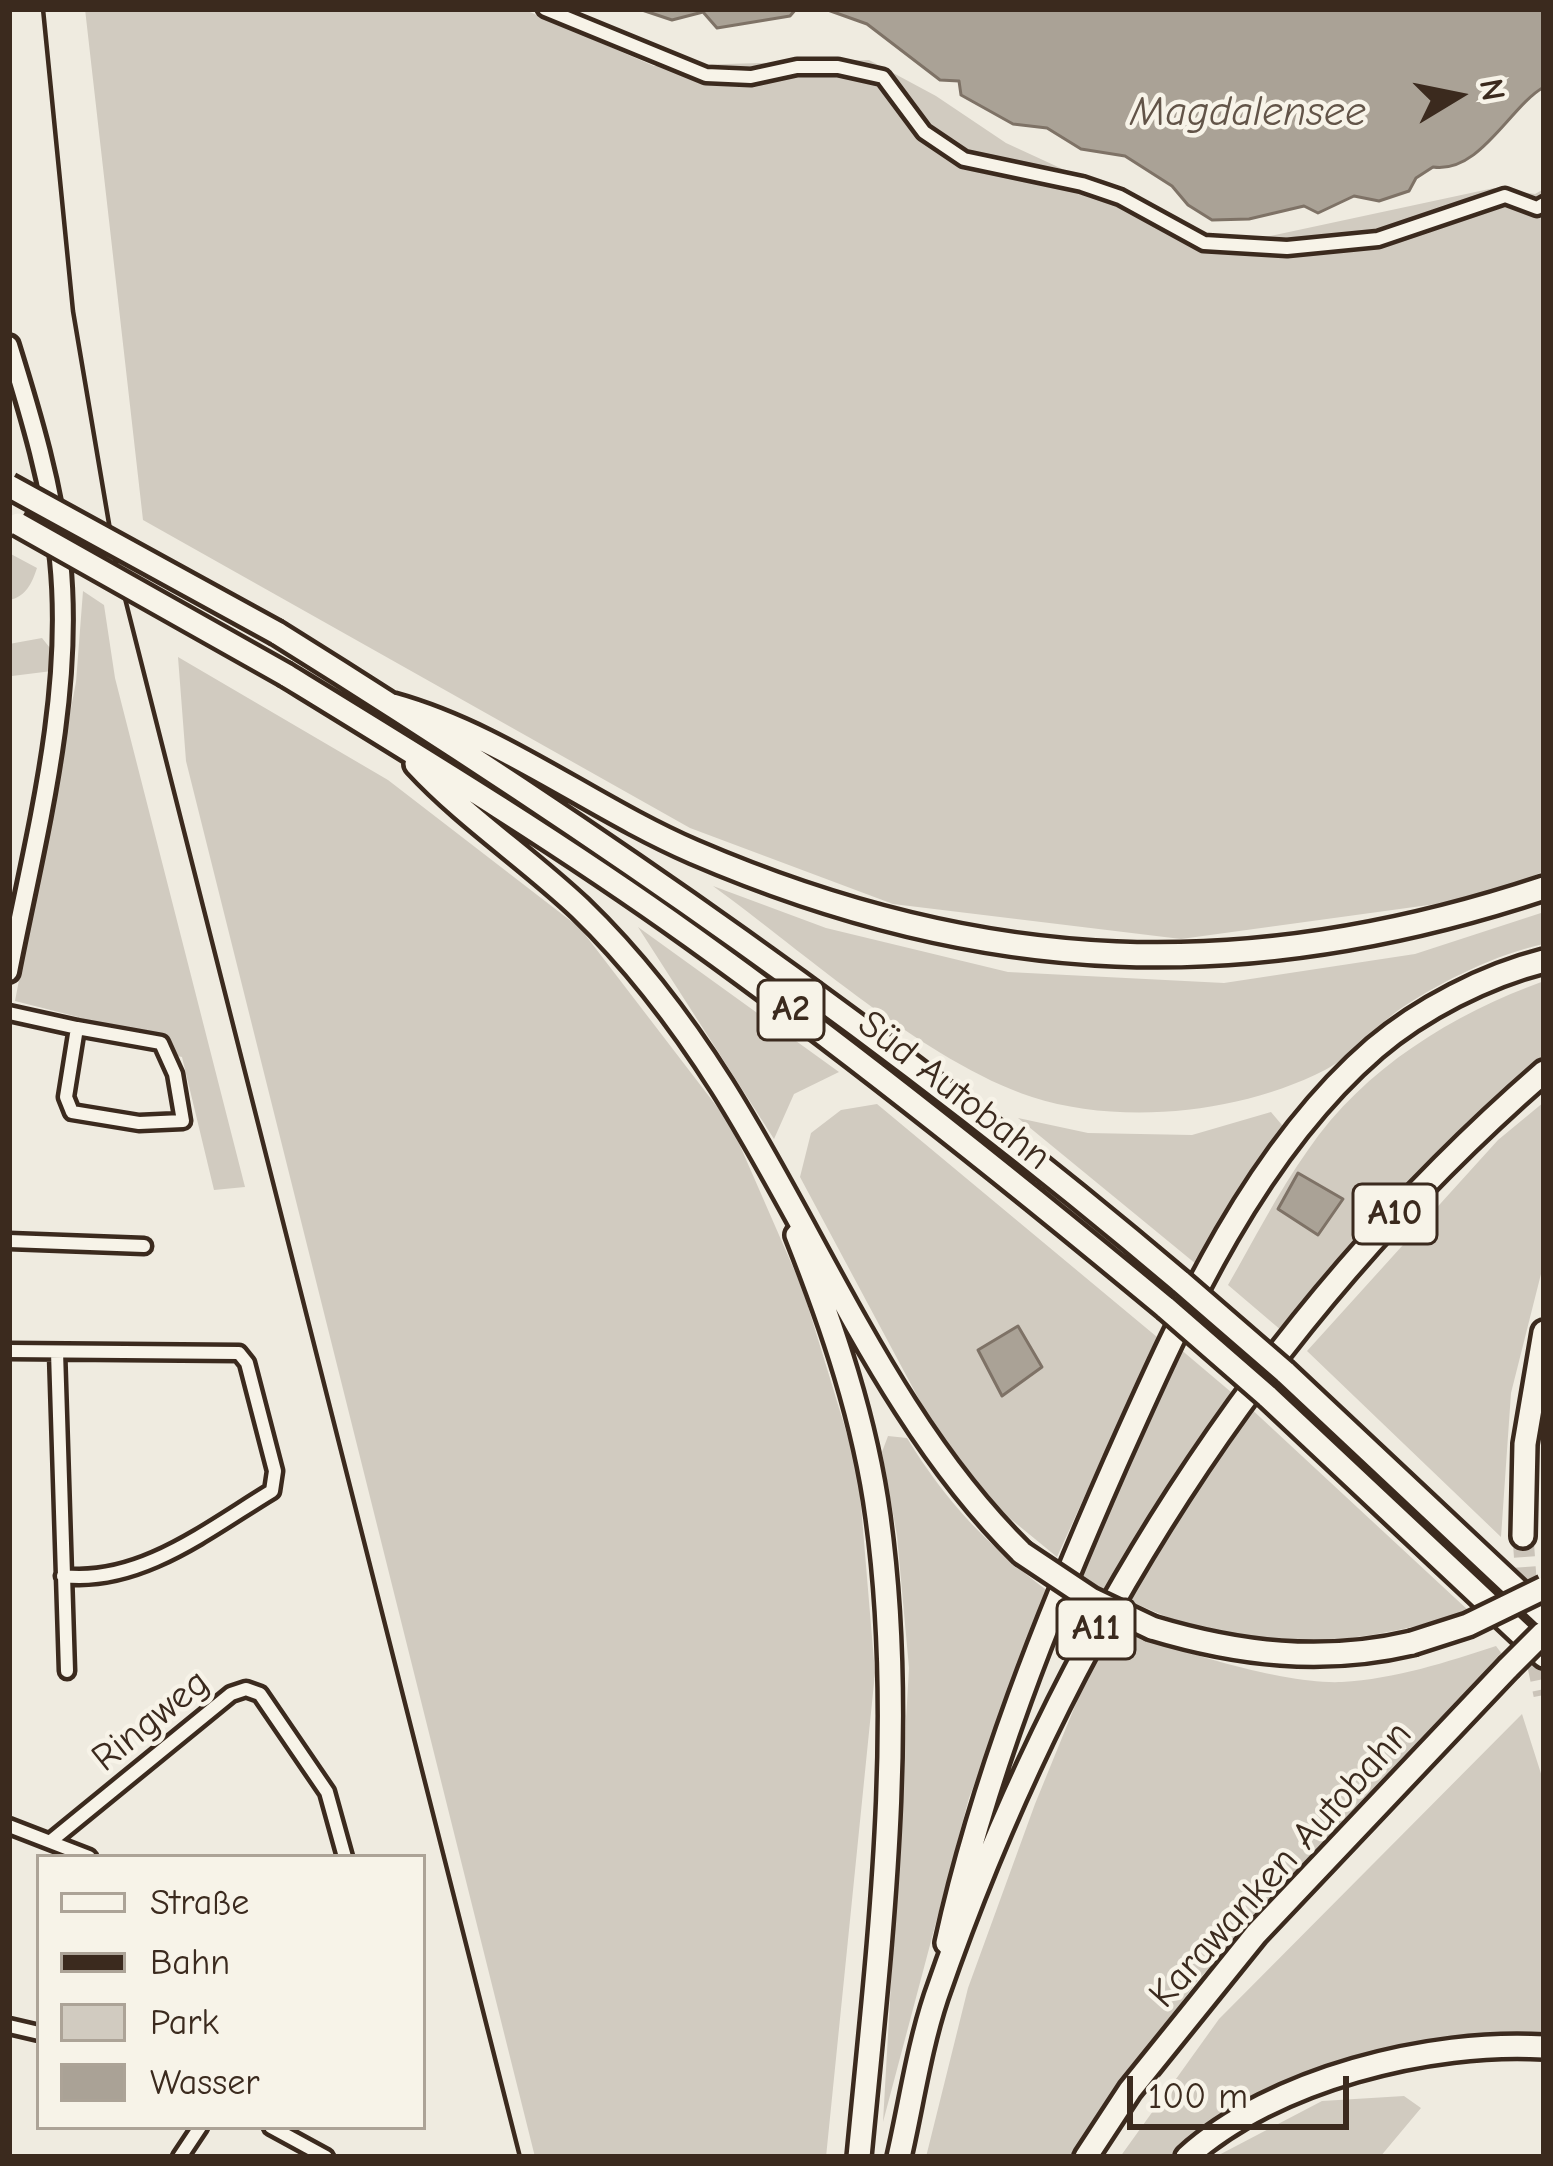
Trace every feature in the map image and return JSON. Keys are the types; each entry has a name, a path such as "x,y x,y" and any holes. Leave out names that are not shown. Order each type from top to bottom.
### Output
{"highway":[{"name":"Süd Autobahn","path":"9,487 277,633 393,705 567,816 805,984 1181,1282 1544,1615"},
{"name":"Süd Autobahn","path":"13,522 395,741 689,935 897,1089 1166,1308 1544,1654"},
{"path":"393,705 441,718 690,851 872,918 970,941 1082,954 1208,957 1370,938 1544,888"},
{"path":"395,741 436,785 582,911 658,996 722,1086 902,1403 950,1474 1022,1552 1091,1599 1152,1628 1201,1642 1279,1654 1355,1653 1412,1643 1468,1625 1544,1588"},
{"path":"935,2000 955,1905 1029,1673 1154,1377 1243,1213 1297,1131 1377,1047 1486,981 1544,962"},
{"name":"A10","path":"1274,1371 1337,1277 1425,1182 1544,1072"},
{"path":"775,1179 853,1395 878,1512 889,1614 876,1979 859,2157"},
{"path":"1523,1536 1525,1444 1544,1332"},
{"name":"A11","path":"899,2157 935,2000 1014,1798 1064,1690 1127,1571 1274,1371"},
{"name":"Karawanken Autobahn","path":"1085,2157 1130,2090 1256,1934 1544,1632"},
{"path":"1463,1720 1544,1654"},
{"path":"1187,2157 1265,2109 1353,2072 1451,2050 1544,2048"}],"street":[{"path":"545,9 706,75 751,76 797,67 838,67 883,77 924,132 964,159 1082,184 1120,197 1204,243 1287,248 1378,239 1505,196 1538,208 1544,204"},
{"path":"9,345 53,505 63,626 48,765 9,972"},
{"path":"9,1013 160,1042 167,1051 183,1121 139,1123 72,1112 66,1096 77,1028"},
{"path":"9,1241 144,1246"},
{"path":"9,1351 239,1353 253,1384 276,1484 272,1492 147,1563 107,1577 63,1576"},
{"path":"57,1352 67,1671"},
{"name":"Ringweg","path":"51,1841 231,1694 246,1689 260,1694 327,1792 344,1854"},
{"path":"9,1826 82,1854"},
{"path":"180,2157 198,2130"},
{"path":"280,2130 326,2157"}],"green space":[{"path":"85,9 523,9 654,66 869,60 936,96 1006,143 1212,238 1261,238 1494,188 1535,194 1544,189 1544,871 1487,897 1181,939 893,904 690,828 143,520"},
{"path":"9,553 37,568 24,593 9,600"},
{"path":"83,591 104,605 115,678 245,1187 214,1190 182,1057 82,1034 78,1017 15,1001 76,682"},
{"path":"42,638 54,653 52,671 12,676 9,644"},
{"path":"178,657 388,780 580,928 731,1125 803,1290 858,1470 875,1673 826,2157 535,2157 186,761"},
{"path":"713,886 826,928 1008,972 1224,983 1415,954 1544,912 1544,944 1490,961 1436,987 1393,1014 1336,1064 1292,1085 1219,1105 1142,1113 1104,1111 1032,1097 950,1059 867,1004"},
{"path":"638,927 839,1072 794,1094 774,1139"},
{"path":"1544,981 1544,1059 1457,1134 1282,1331 1228,1285 1297,1166 1330,1121 1383,1069 1444,1027","holes":["1298,1174 1330,1195 1278,1209"]},
{"path":"1544,1102 1544,1262 1511,1393 1501,1537 1307,1351 1498,1140"},
{"path":"877,1104 1157,1337 1057,1557 996,1507 929,1418 800,1177 811,1133 841,1110"},
{"path":"1271,1112 1287,1131 1196,1264 1018,1118 1088,1133 1192,1135"},
{"path":"1179,1348 1231,1392 1103,1590 1079,1576 1124,1462"},
{"path":"1247,1405 1469,1611 1374,1635 1276,1641 1211,1632 1124,1599"},
{"path":"888,1436 907,1438 970,1522 1049,1592 969,1798 883,2122 909,1668 897,1536 882,1452"},
{"path":"1108,1625 1224,1663 1317,1681 1401,1674 1496,1646 1502,1654 1197,1981 1070,2157 926,2157 968,1988 1035,1804"},
{"path":"1522,1714 1544,1783 1544,2037 1503,2034 1358,2055 1237,2108 1172,2157 1120,2157 1219,2019"},
{"path":"1404,2096 1421,2108 1380,2157 1215,2157 1322,2101"}],"water":[{"path":"639,9 796,9 790,16 717,28 703,12 672,20"},
{"name":"Magdalensee","path":"825,9 1544,9 1544,87 1480,150 1450,166 1433,167 1416,178 1409,191 1379,201 1354,196 1318,213 1304,206 1249,219 1212,220 1188,205 1172,186 1125,156 1081,149 1047,128 1013,124 961,95 959,81 940,80 867,24"},
{"path":"1298,1173 1343,1199 1318,1235 1278,1209"},
{"path":"1018,1326 1042,1367 1002,1396 978,1350"}],"tunnel":[{"path":"1523,1536 1529,1622 1544,1695"}],"railway":[{"path":"43,9 73,311 115,559 520,2157"}]}
